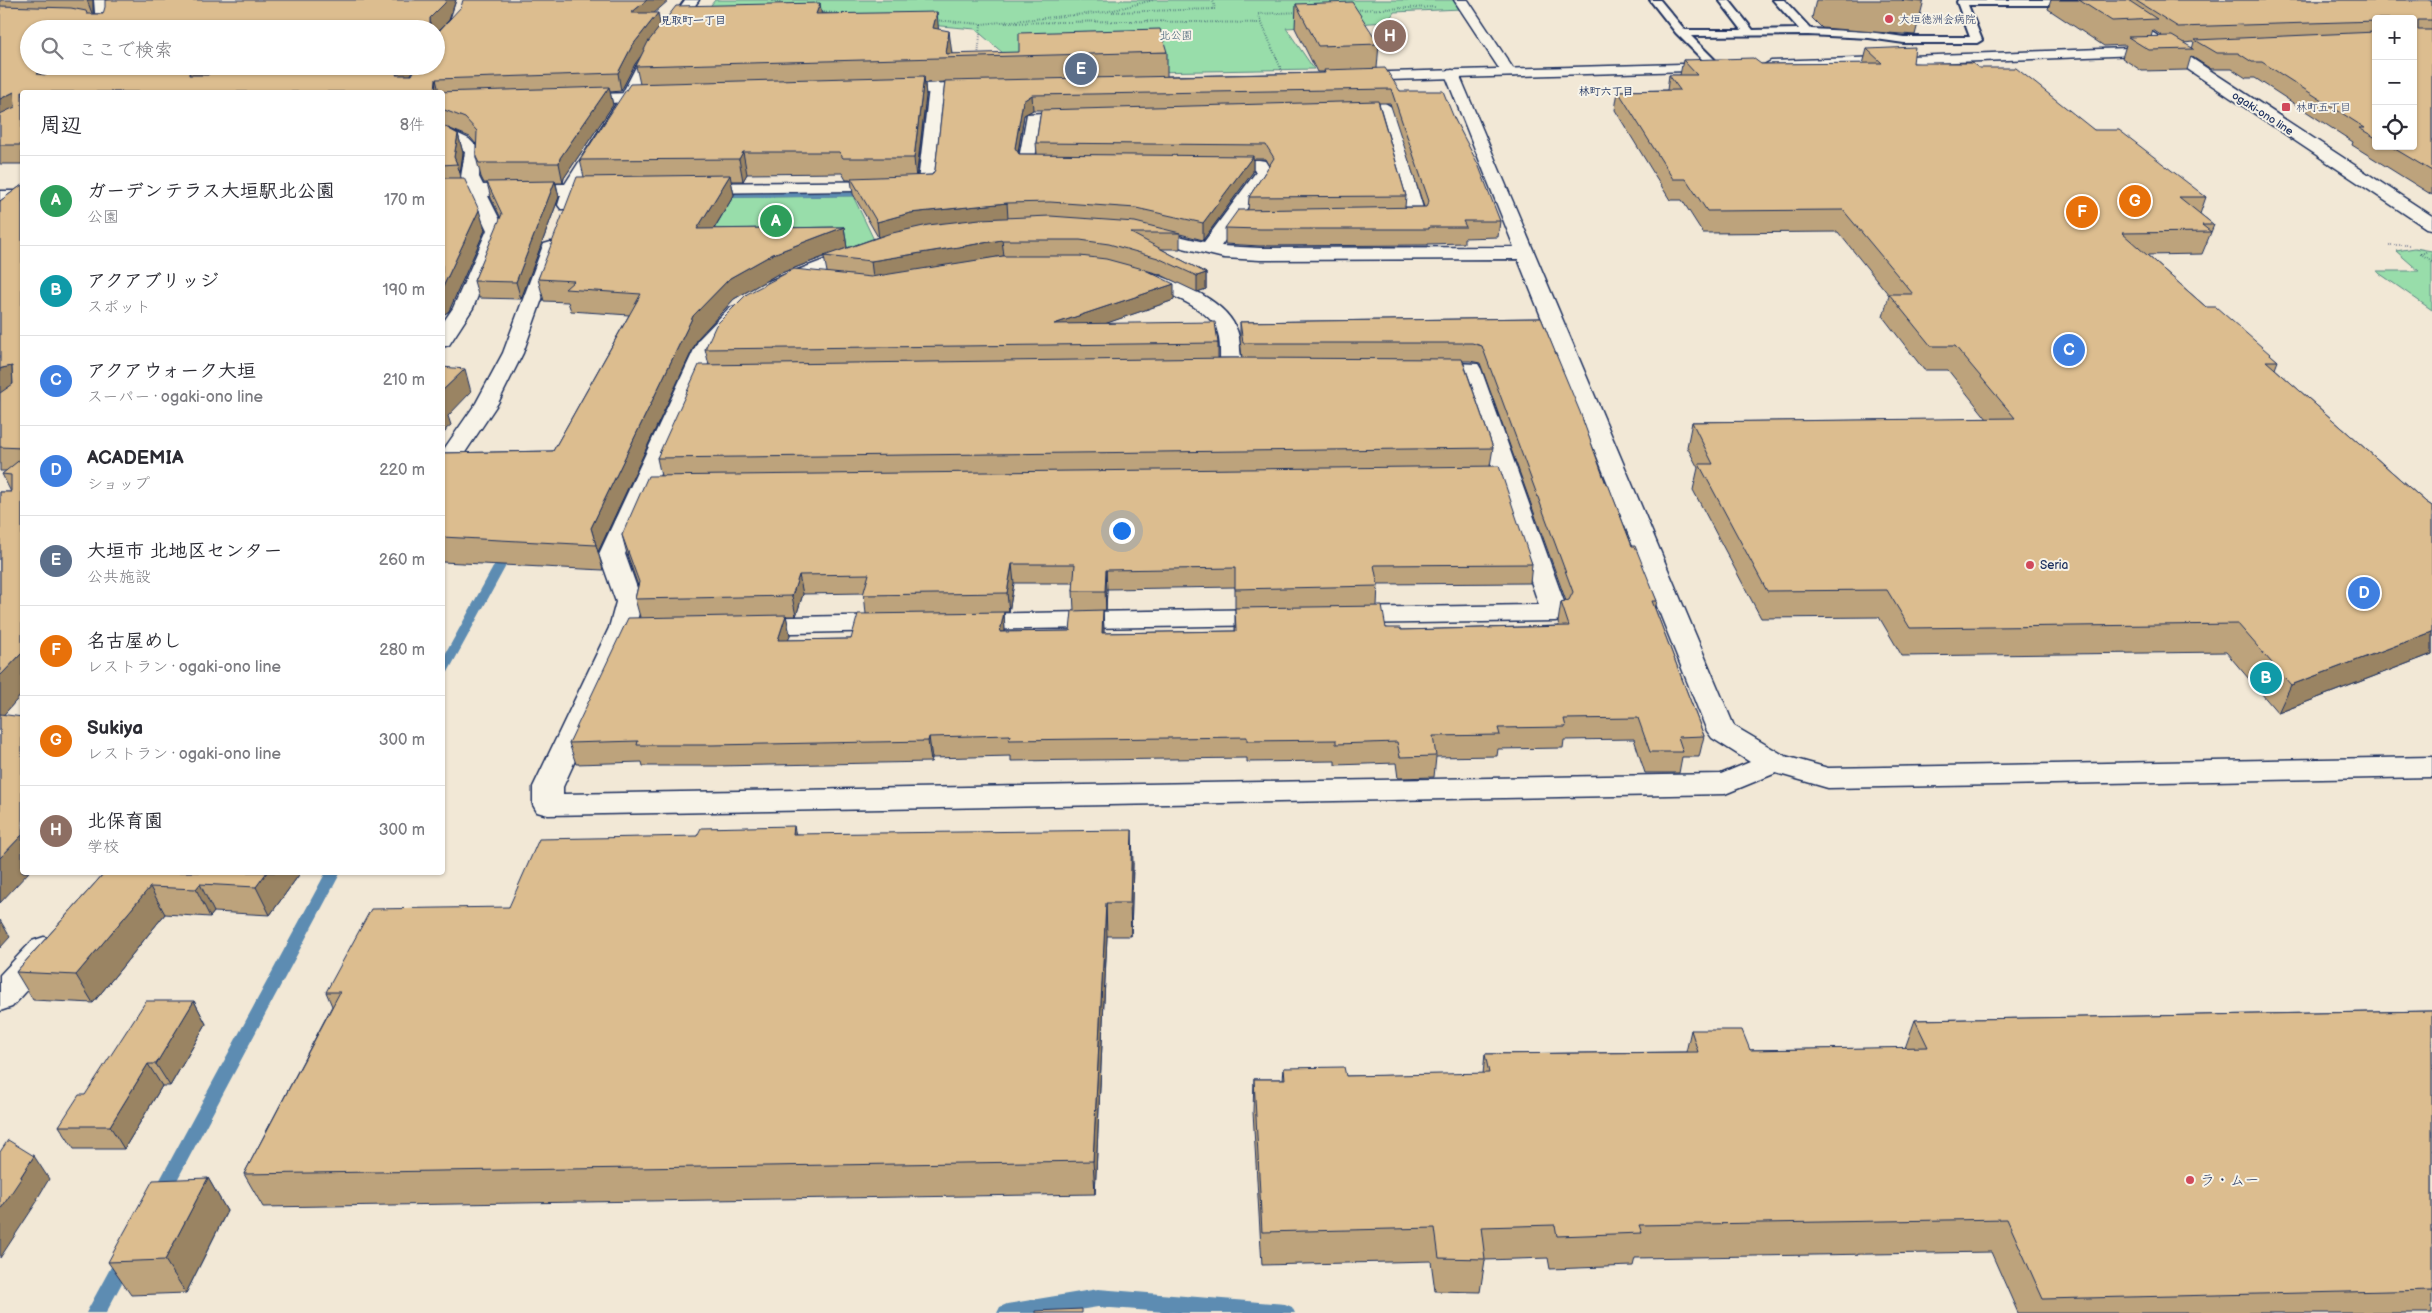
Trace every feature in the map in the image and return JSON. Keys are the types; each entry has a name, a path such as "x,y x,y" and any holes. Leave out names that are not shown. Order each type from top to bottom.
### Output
{"street":[{"path":"101,0 102,20"},
{"path":"445,466 487,403 513,353 575,179 628,98 644,65 692,0"},
{"name":"ogaki-ono line","path":"2096,1 2432,224"},
{"path":"1463,3 1509,73"},
{"path":"1756,66 2192,48"},
{"path":"1285,78 1736,66"},
{"path":"1452,74 1722,732 1774,763 1828,778 2432,767"},
{"path":"877,90 996,87"},
{"path":"681,188 926,186 937,88"},
{"path":"560,100 678,96"},
{"path":"1326,109 1385,108 1416,218 1378,218"},
{"path":"1075,164 1026,164 1032,117 1091,115"},
{"path":"445,133 463,142 473,151 470,177 496,230 463,308 445,336"},
{"path":"1201,164 1259,165 1264,172 1209,248"},
{"path":"445,191 622,189"},
{"path":"0,196 20,196"},
{"path":"1232,218 1252,218"},
{"path":"1118,230 1171,238 1224,252 1260,254 1525,253"},
{"path":"884,245 848,256 794,277 742,305 709,339 703,375 653,486 612,554 629,602 631,628 548,787 548,805 1725,784 1774,763"},
{"path":"1118,270 1151,280 1208,306 1226,327 1231,368"},
{"path":"794,277 836,283"},
{"path":"1327,617 1555,613 1497,476 1470,369 1400,368"},
{"path":"949,622 1297,617"},
{"path":"731,626 910,623"},
{"path":"0,998 67,924"}],"lane":[{"path":"1655,0 1682,32 1716,67"},
{"path":"1724,0 1750,33"},
{"path":"1778,0 1808,32"},
{"path":"1682,32 1808,32 1869,35 1904,40 1977,40 1961,1 2096,1"}],"path":[{"path":"770,0 794,7"},
{"path":"1106,12 1154,0"},
{"path":"981,24 1106,12 1215,9 1213,0"},
{"path":"1347,10 1463,3"},
{"path":"811,12 839,14"},
{"path":"1285,78 1258,14 1307,12"},
{"path":"934,20 981,24 1122,21 1262,23"},
{"path":"976,87 981,24"},
{"path":"2432,250 2420,254 2432,261"}],"green space":[{"name":"北公園","path":"715,0 1455,0 1461,9 1394,12 1388,22 1286,28 1314,69 1150,72 1003,53 975,29 826,16 702,16"},
{"path":"853,196 876,244 843,253 668,252 702,198"},
{"path":"2415,248 2432,251 2432,310 2376,271 2419,271 2396,251"}],"building":[{"path":"105,0 446,0 430,20 20,20 20,75 445,75 445,24 461,7 463,0 647,0 631,13 658,13 632,46 618,73 436,79 435,90 20,90 20,145 0,145 0,114 15,107 14,92 0,99 0,6 71,8 86,11 87,14 103,14"},
{"path":"1902,0 1924,0 1923,2"},
{"path":"2079,0 2128,0 2157,19 2112,21"},
{"path":"2135,0 2432,0 2432,20 2418,20 2418,30 2432,30 2432,171 2397,150 2417,150 2417,15 2372,15 2372,21 2178,27"},
{"path":"1352,2 1379,44 1318,46 1296,4"},
{"path":"820,3 816,14 937,12 933,28 949,31 946,54 1019,52 1019,33 1160,29 1167,52 636,66 648,42 676,6"},
{"path":"2372,32 2372,136 2359,128 2365,128 2262,62 2252,62 2238,53 2217,53 2195,40"},
{"path":"2172,36 2194,49 2149,50 2128,37"},
{"path":"1915,47 1913,63 1972,63 1979,68 2016,68 2094,130 2119,130 2206,197 2179,197 2214,225 2202,225 2211,232 2122,233 2206,307 2216,307 2278,361 2266,361 2432,506 2432,632 2291,685 2238,624 1910,628 1887,590 1767,591 1699,464 1713,464 1692,422 2015,418 1955,346 1931,346 1889,294 1913,294 1843,210 1707,211 1686,179 1673,179 1618,91 1680,90 1669,75 1697,75 1683,60 1753,58 1761,64 1882,63 1867,49"},
{"path":"1385,68 1400,91 1443,91 1454,118 1478,164 1500,221 1463,221 1466,227 1429,227 1429,229 1225,228 1238,210 1426,207 1429,201 1391,89 1032,95 1023,101 1015,148 1019,154 1253,156 1203,223 1136,208 1050,202 1007,203 910,213 877,222 851,178 932,175 935,170 945,81 1325,73 1324,70"},
{"path":"924,76 914,158 843,158 839,152 743,152 739,159 580,160 630,84"},
{"path":"609,87 560,158 559,163 479,163 476,157 477,131 465,118 445,110 445,92"},
{"path":"1378,101 1406,196 1249,197 1274,158 1266,145 1036,143 1041,110"},
{"path":"445,127 458,134 454,157 457,164 445,165"},
{"path":"730,175 697,229 844,227 773,254 730,278 693,316 591,528 596,545 445,537 445,453 553,451 641,294 565,289 574,281 538,279 577,177"},
{"path":"445,178 464,178 479,210 445,283"},
{"path":"555,181 516,282 474,281 502,214 487,182"},
{"path":"20,186 20,448 0,447 0,393 13,384 12,366 0,369 0,201"},
{"path":"1050,216 1135,222 1180,233 1131,233 1206,273 1197,276 1158,258 1109,244 1080,240 1002,240 871,261 824,256 888,234 928,225 980,219"},
{"path":"1003,256 1080,256 1106,259 1143,269 1174,284 1054,324 1215,322 1218,343 705,349 716,325 747,294 794,269 871,277"},
{"path":"1541,318 1580,412 1606,484 1608,484 1632,546 1635,546 1657,601 1652,601 1704,736 1678,737 1683,752 1650,752 1638,718 1564,719 1566,727 1498,728 1500,735 1433,736 1436,756 1400,757 1397,742 1336,744 1336,740 1247,741 1247,737 1009,740 1010,735 929,737 928,741 712,745 637,745 638,741 569,743 628,618 786,615 778,640 851,639 858,614 1004,612 1000,632 1070,631 1072,611 1103,610 1102,633 1236,631 1235,608 1382,606 1386,628 1400,628 1401,630 1569,626 1561,602 1569,600 1573,592 1482,346 1472,343 1243,343 1240,322"},
{"path":"1231,358 1462,359 1493,448 657,458 699,365"},
{"path":"445,367 465,369 445,388"},
{"path":"20,460 20,655 0,676 0,492 11,492 11,475 2,474"},
{"path":"1499,466 1532,564 1374,565 1378,586 1235,589 1235,568 1106,570 1105,591 1073,591 1075,564 1012,564 1007,593 863,595 869,574 799,575 792,596 635,599 639,582 622,535 648,476"},
{"path":"0,714 20,717 20,837 0,858"},
{"path":"794,826 793,834 1132,830 1130,903 1106,903 1093,1161 244,1174 340,992 326,992 371,909 509,907 539,839 697,836 701,828"},
{"path":"102,875 265,875 256,887 200,884 196,889 150,887 76,975 16,972"},
{"path":"146,1001 194,1001 156,1064 148,1064 110,1126 59,1126 79,1095 85,1095"},
{"path":"2432,1011 2432,1290 2043,1299 2007,1219 1639,1225 1642,1233 1557,1236 1555,1225 1481,1227 1485,1259 1439,1258 1435,1228 1262,1232 1254,1079 1285,1079 1284,1068 1344,1067 1346,1076 1489,1073 1485,1054 1698,1052 1691,1030 1742,1030 1750,1050 1928,1047 1915,1020"},
{"path":"8,1140 34,1156 0,1210 0,1152"},
{"path":"208,1178 165,1260 108,1262 153,1180"},
{"path":"1082,1309 1082,1313 1035,1313 1035,1311"}],"waterway":[{"path":"716,196 869,194"},
{"path":"445,666 508,551"},
{"path":"161,1194 332,875"},
{"path":"96,1313 125,1260"},
{"path":"1007,1313 1098,1298 1285,1313"}],"place":[{"name":"大垣徳洲会病院","path":"1889,19"},
{"name":"北保育園","path":"1390,36"},
{"name":"大垣市 北地区センター","path":"1081,69"},
{"name":"林町五丁目","path":"2286,107"},
{"name":"Sukiya","path":"2135,201"},
{"name":"名古屋めし","path":"2082,212"},
{"name":"ガーデンテラス大垣駅北公園","path":"776,221"},
{"name":"アクアウォーク大垣","path":"2069,350"},
{"name":"Seria","path":"2030,565"},
{"name":"ACADEMIA","path":"2364,593"},
{"name":"アクアブリッジ","path":"2266,678"},
{"name":"ラ・ムー","path":"2190,1180"}],"district":[{"name":"見取町一丁目","path":"693,20"},
{"name":"林町六丁目","path":"1606,91"}]}
